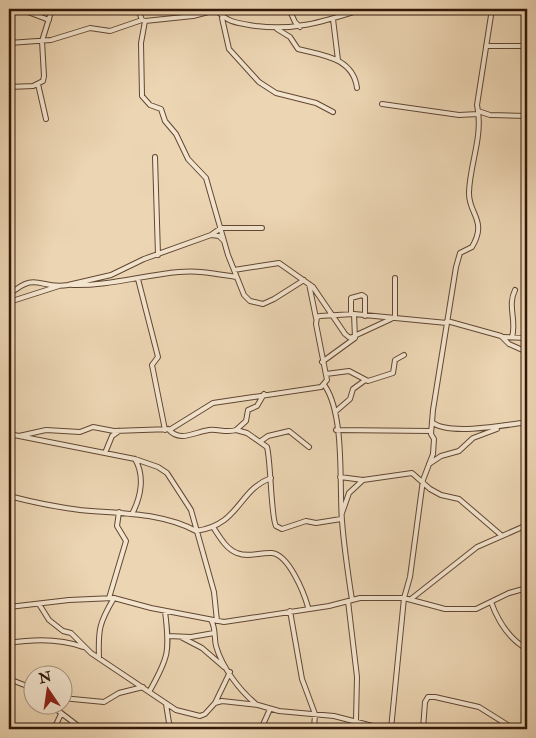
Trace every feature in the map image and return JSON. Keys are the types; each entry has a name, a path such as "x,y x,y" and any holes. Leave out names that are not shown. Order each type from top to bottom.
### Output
{"street":[{"path":"9,19 12,9"},
{"path":"20,9 49,20"},
{"path":"9,87 38,84 44,76 42,41 52,9"},
{"path":"138,9 144,20 141,42 142,96 150,105 161,109 165,121 176,134 188,159 206,178 224,242 244,295 250,301 263,304 304,280"},
{"path":"9,43 42,41 90,28 110,31 144,20 193,16 216,9 222,18 229,49 259,82 276,92 316,104 333,112"},
{"path":"289,9 295,22 300,27"},
{"path":"222,18 235,23 277,29 300,27 363,9"},
{"path":"391,729 404,598 410,576 423,480 434,446 431,431 432,422 458,257 462,250 472,247 478,230 477,217 469,199 469,190 479,135 477,105 492,9"},
{"path":"333,19 338,60"},
{"path":"277,29 290,37 298,49 312,50 338,60 355,76 358,88"},
{"path":"486,46 527,46"},
{"path":"38,84 46,119"},
{"path":"382,104 460,115 478,113 527,116"},
{"path":"155,157 158,255"},
{"path":"9,302 61,286 112,275 132,264 211,235 221,228 262,228"},
{"path":"211,235 219,236 224,242"},
{"path":"234,270 279,263 309,284 333,314 346,336 355,338"},
{"path":"68,285 100,284 179,272 206,271 236,277"},
{"path":"138,278 158,357 152,365 167,430 183,437 211,430 236,430 267,446 272,478 272,516 274,523 279,528 289,528 306,522 316,523 341,519"},
{"path":"394,318 395,278"},
{"path":"10,294 30,280 61,286"},
{"path":"9,282 10,294"},
{"path":"309,284 322,362 327,380 325,386 331,397 335,412 342,514"},
{"path":"512,337 511,300 515,290"},
{"path":"355,338 350,298 362,294 365,297 365,316"},
{"path":"314,308 317,312 324,315"},
{"path":"316,319 324,315 353,314 447,322 503,337 527,338"},
{"path":"322,362 363,331 380,326 394,318"},
{"path":"503,337 514,347 527,352"},
{"path":"335,412 350,399 353,389 364,380 393,373 395,360 404,355"},
{"path":"326,374 349,371 364,380"},
{"path":"18,436 46,430 80,432 93,427 119,431 167,430 180,425 207,405 264,394 325,386"},
{"path":"9,416 12,407 10,392"},
{"path":"236,430 246,421 248,410 257,406 264,394"},
{"path":"432,422 441,427 500,427 527,422"},
{"path":"429,464 441,456 459,451 473,438 500,427"},
{"path":"336,430 431,431"},
{"path":"105,453 112,436 119,431"},
{"path":"260,441 268,436 289,431 309,446"},
{"path":"9,434 134,459 158,467 167,473 191,510 214,592 217,621"},
{"path":"132,514 136,507 141,478 139,467 134,459"},
{"path":"340,477 363,480 412,472 423,480 430,489 459,499 501,534"},
{"path":"9,496 80,510 119,512 178,521 196,531 213,527 240,507 251,490 272,478"},
{"path":"356,720 358,677 341,519 349,493 363,480"},
{"path":"99,658 98,630 112,598 126,541 117,526 119,512"},
{"path":"411,599 477,546 501,534 527,525"},
{"path":"213,527 235,552 252,555 272,553 281,558 297,578 308,607"},
{"path":"9,607 112,598 165,611 224,622 350,601 404,598 445,609 476,609 527,588"},
{"path":"491,602 504,627 515,641 527,649"},
{"path":"39,604 49,620 63,631 71,633 83,647 176,710 200,716 205,714 215,703 228,671"},
{"path":"149,692 165,664 168,653 165,611"},
{"path":"290,611 302,679 316,714 314,729"},
{"path":"210,619 218,654 245,695 258,705"},
{"path":"168,636 181,637 214,634"},
{"path":"181,637 202,648 228,671"},
{"path":"9,643 39,639 67,642 83,647"},
{"path":"9,679 22,684"},
{"path":"72,699 104,702 119,693 143,687"},
{"path":"424,729 425,702 428,698 434,697 479,707 514,729"},
{"path":"215,703 222,700 258,705 270,709 356,720 384,729"},
{"path":"166,704 170,729"},
{"path":"261,729 270,709"},
{"path":"54,729 60,716"},
{"path":"64,716 82,729"}]}
